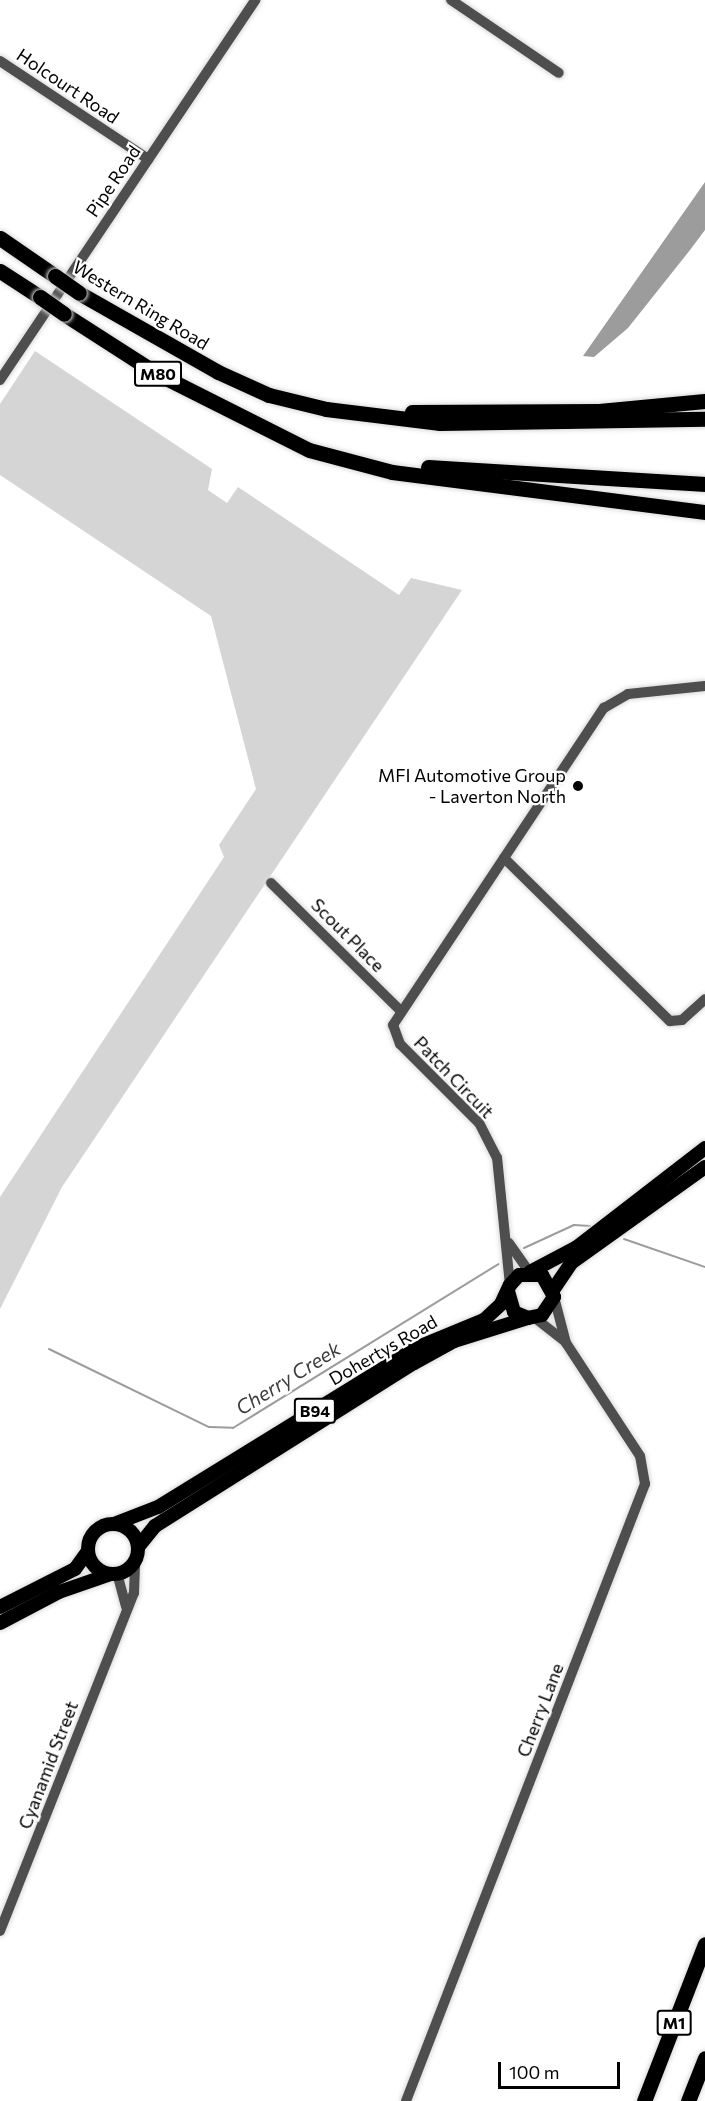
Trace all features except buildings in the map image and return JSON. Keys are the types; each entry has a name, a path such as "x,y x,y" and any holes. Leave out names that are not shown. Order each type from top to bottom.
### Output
{"highway":[{"name":"Western Ring Road","path":"0,238 79,292 168,347 269,395"},
{"name":"M80","path":"0,271 156,373 257,425"},
{"path":"269,395 441,413 599,411 705,401"},
{"path":"269,395 382,420 440,423 705,419"},
{"path":"257,425 312,445 405,464 705,484"},
{"path":"257,425 309,450 392,472 705,512"},
{"name":"M1","path":"644,2101 705,1944"},
{"name":"M1","path":"688,2101 705,2058"}],"main road":[{"name":"B94","path":"509,1288 530,1272 578,1247 705,1148"},
{"name":"B94","path":"532,1318 548,1311 554,1294 571,1263 705,1167"},
{"path":"530,1272 547,1279 554,1294"},
{"path":"509,1288 514,1312 532,1318"},
{"name":"Dohertys Road","path":"114,1524 158,1507 416,1348 484,1320 509,1288"},
{"name":"Dohertys Road","path":"136,1553 155,1526 435,1351 532,1318"},
{"name":"B94","path":"0,1607 75,1569 88,1551 95,1532 114,1524"},
{"path":"114,1524 132,1534 136,1553"},
{"path":"88,1551 93,1564 114,1574"},
{"name":"B94","path":"0,1623 59,1592 114,1574 136,1553"}],"street":[{"name":"Pipe Road","path":"0,380 255,0"},
{"path":"451,0 559,73"},
{"name":"Holcourt Road","path":"0,61 148,159"},
{"name":"Patch Circuit","path":"509,1288 509,1242 497,1158 479,1123 396,1039 393,1025 504,858 614,699 705,686"},
{"path":"504,858 670,1021 682,1020 705,999"},
{"name":"Scout Place","path":"271,883 401,1011"},
{"name":"Patch Circuit","path":"509,1242 530,1272"},
{"name":"Cherry Lane","path":"406,2101 645,1484 640,1456 566,1343 554,1294"},
{"name":"Cherry Lane","path":"532,1318 566,1343"},
{"name":"Cyanamid Street","path":"0,1931 137,1583 136,1553"},
{"path":"114,1574 126,1610"}],"shaded area":[{"path":"705,182 705,230 628,328 594,357 583,356"},
{"path":"35,351 212,469 208,490 227,503 238,487 399,595 411,578 462,590 62,1187 0,1309 0,1197 224,857 219,845 256,789 211,616 0,475 0,404"}],"waterway":[{"name":"Cherry Creek","path":"524,1248 574,1225 590,1226"},
{"name":"Cherry Creek","path":"624,1239 705,1267"},
{"name":"Cherry Creek","path":"49,1349 209,1427 233,1428 499,1264"}],"place":[{"name":"MFI Automotive Group - Laverton North","path":"578,786"}]}
